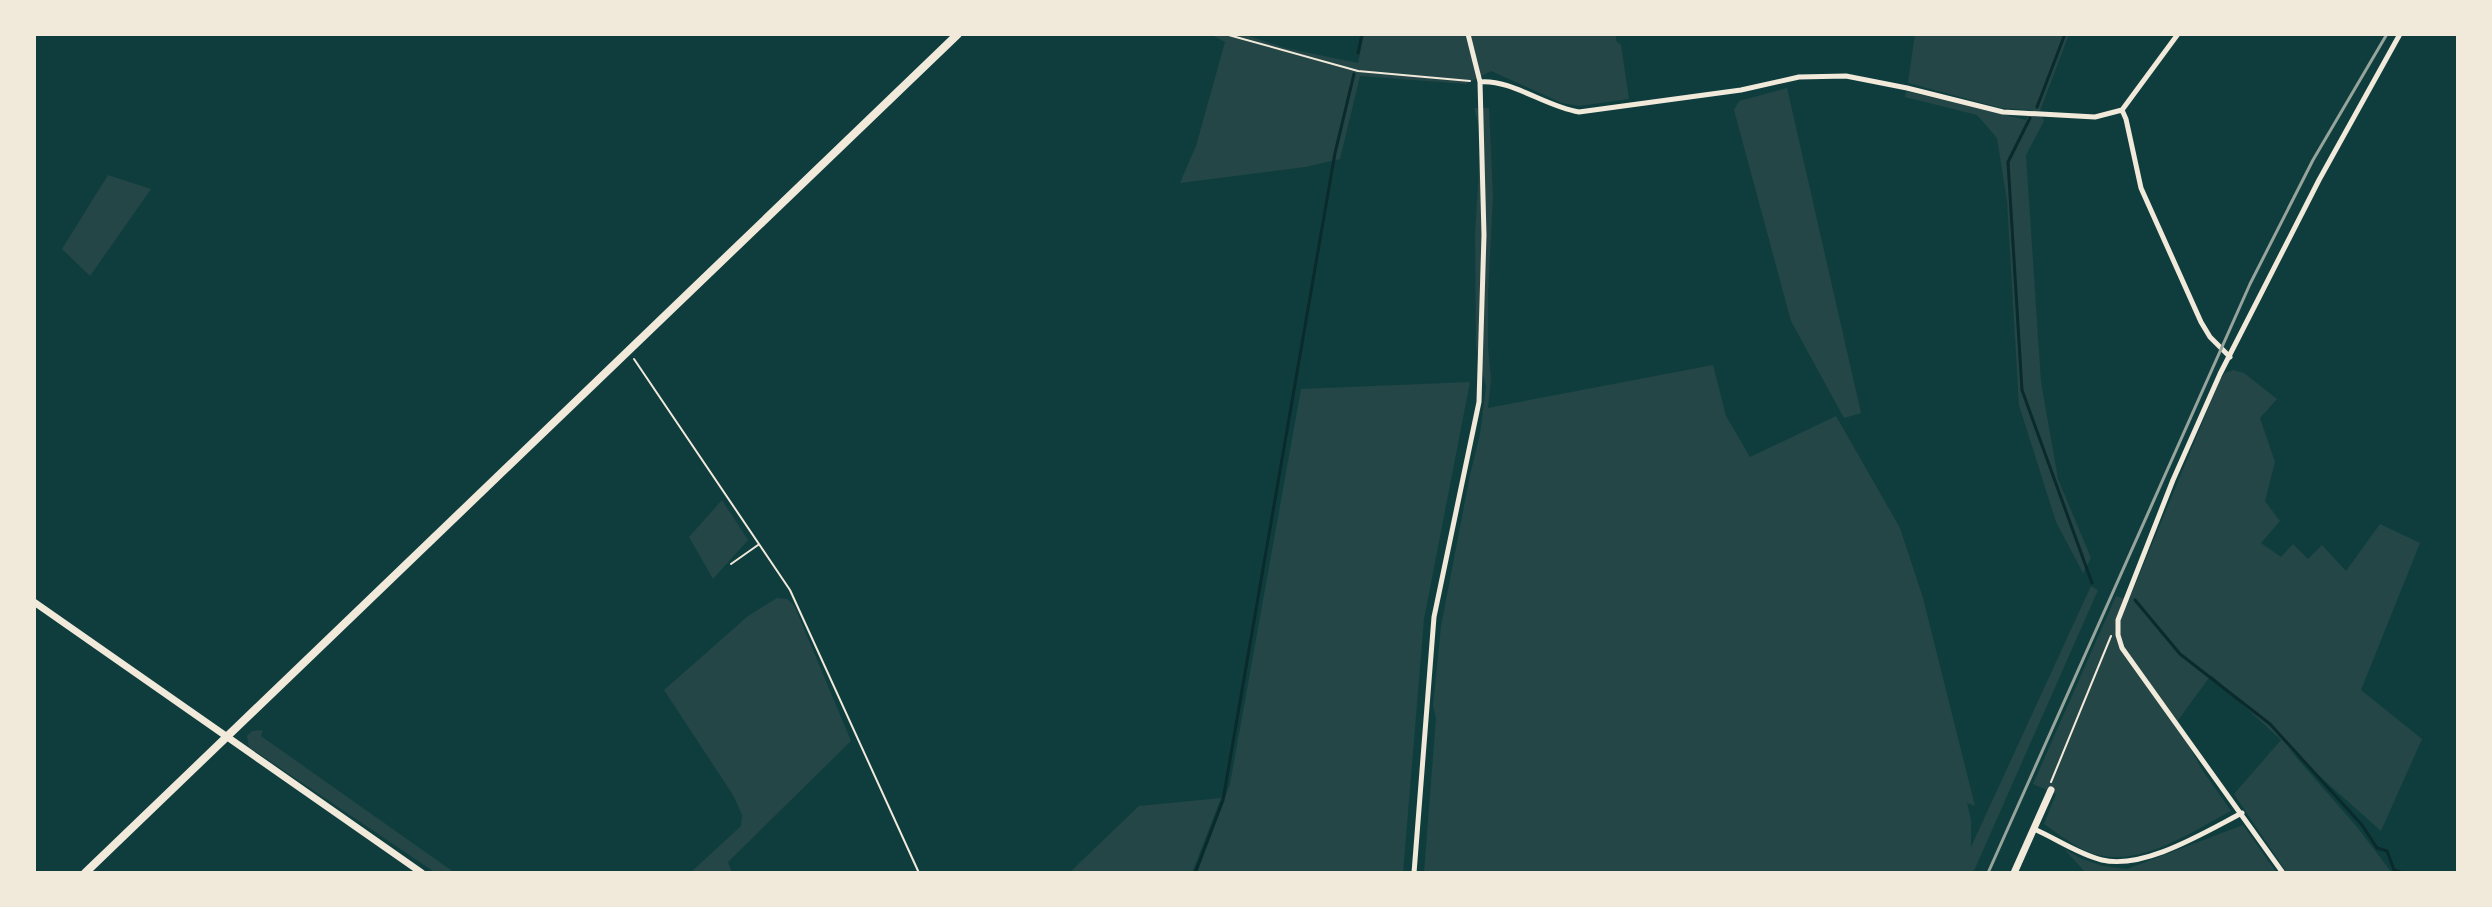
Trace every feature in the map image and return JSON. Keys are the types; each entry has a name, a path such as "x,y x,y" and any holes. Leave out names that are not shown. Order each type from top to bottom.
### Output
{"main road":[{"path":"85,873 958,34"}],"street":[{"path":"1414,873 1434,617 1479,402 1484,235 1480,82 1468,34"},
{"path":"1480,82 1503,84 1560,109 1579,112 1741,90 1799,77 1846,76 2003,112 2095,117 2122,110 2178,34"},
{"path":"2283,873 2122,648 2118,620 2196,426 2319,180 2400,34"},
{"path":"2122,110 2141,188 2201,322 2210,337 2230,357"},
{"path":"34,602 422,873"},
{"path":"2014,873 2051,790"},
{"path":"2034,829 2084,855 2125,863 2174,847 2242,813"}],"path":[{"path":"1225,34 1358,71 1480,82"},
{"path":"628,352 797,602 919,873"},
{"path":"731,564 759,545"},
{"path":"2051,790 2049,785 2118,620"}],"shaded area":[{"path":"1210,34 1243,34 1285,48 1358,63 1364,34 1616,34 1616,41 1621,45 1629,99 1579,106 1562,103 1491,71 1466,84 1360,76 1340,159 1305,167 1180,183 1196,146 1225,42"},
{"path":"1915,34 2069,34 2040,111 2044,121 2026,155 2041,382 2058,479 2091,558 2083,573 2056,522 2019,405 2007,201 1997,138 1977,115 1905,97 1906,91 2026,120 2031,110 2001,108 1908,83"},
{"path":"1787,88 1861,413 1844,418 1791,321 1734,110 1739,101"},
{"path":"1474,108 1489,108 1493,195 1488,294 1491,379 1488,408 1713,365 1726,416 1750,457 1836,416 1900,528 1923,598 1975,806 1967,803 1971,820 1971,847 2091,586 2098,590 1973,873 1424,873 1436,718 1433,706 1441,626 1480,434 1486,387 1476,347 1475,235 1481,133"},
{"path":"108,175 151,189 90,276 62,249"},
{"path":"2233,370 2244,373 2277,399 2260,418 2275,462 2265,501 2280,521 2261,543 2281,557 2293,544 2308,559 2322,545 2346,571 2380,524 2420,543 2361,690 2422,739 2381,831 2288,748 2357,827 2392,873 2287,873 2234,794 2281,740 2211,675 2176,723 2203,771 2231,811 2180,839 2123,857 2086,851 2044,824 2056,794 2033,784 2116,596 2129,600 2220,380 2225,373"},
{"path":"1470,382 1424,619 1403,873 1197,873 1230,784 1301,389"},
{"path":"722,500 748,540 713,579 689,537"},
{"path":"777,598 787,599 794,605 851,741 728,862 732,873 690,873 741,826 742,815 733,795 664,690 748,616"},
{"path":"263,730 261,736 455,873 436,873 249,747 247,736 252,731"},
{"path":"1221,798 1192,873 1069,873 1139,806"},
{"path":"2243,825 2277,873 2086,873 2064,849 2103,866 2127,869"}],"waterway":[{"path":"1358,53 1362,34"},
{"path":"2037,107 2065,34"},
{"path":"1195,873 1223,800 1335,153 1354,74"},
{"path":"2030,118 2008,162 2022,390 2092,583"},
{"path":"2135,600 2180,654 2270,724 2362,825 2377,848 2387,851 2394,870 2403,873"}],"railway":[{"path":"1988,873 2250,284 2313,160 2387,34"}]}
